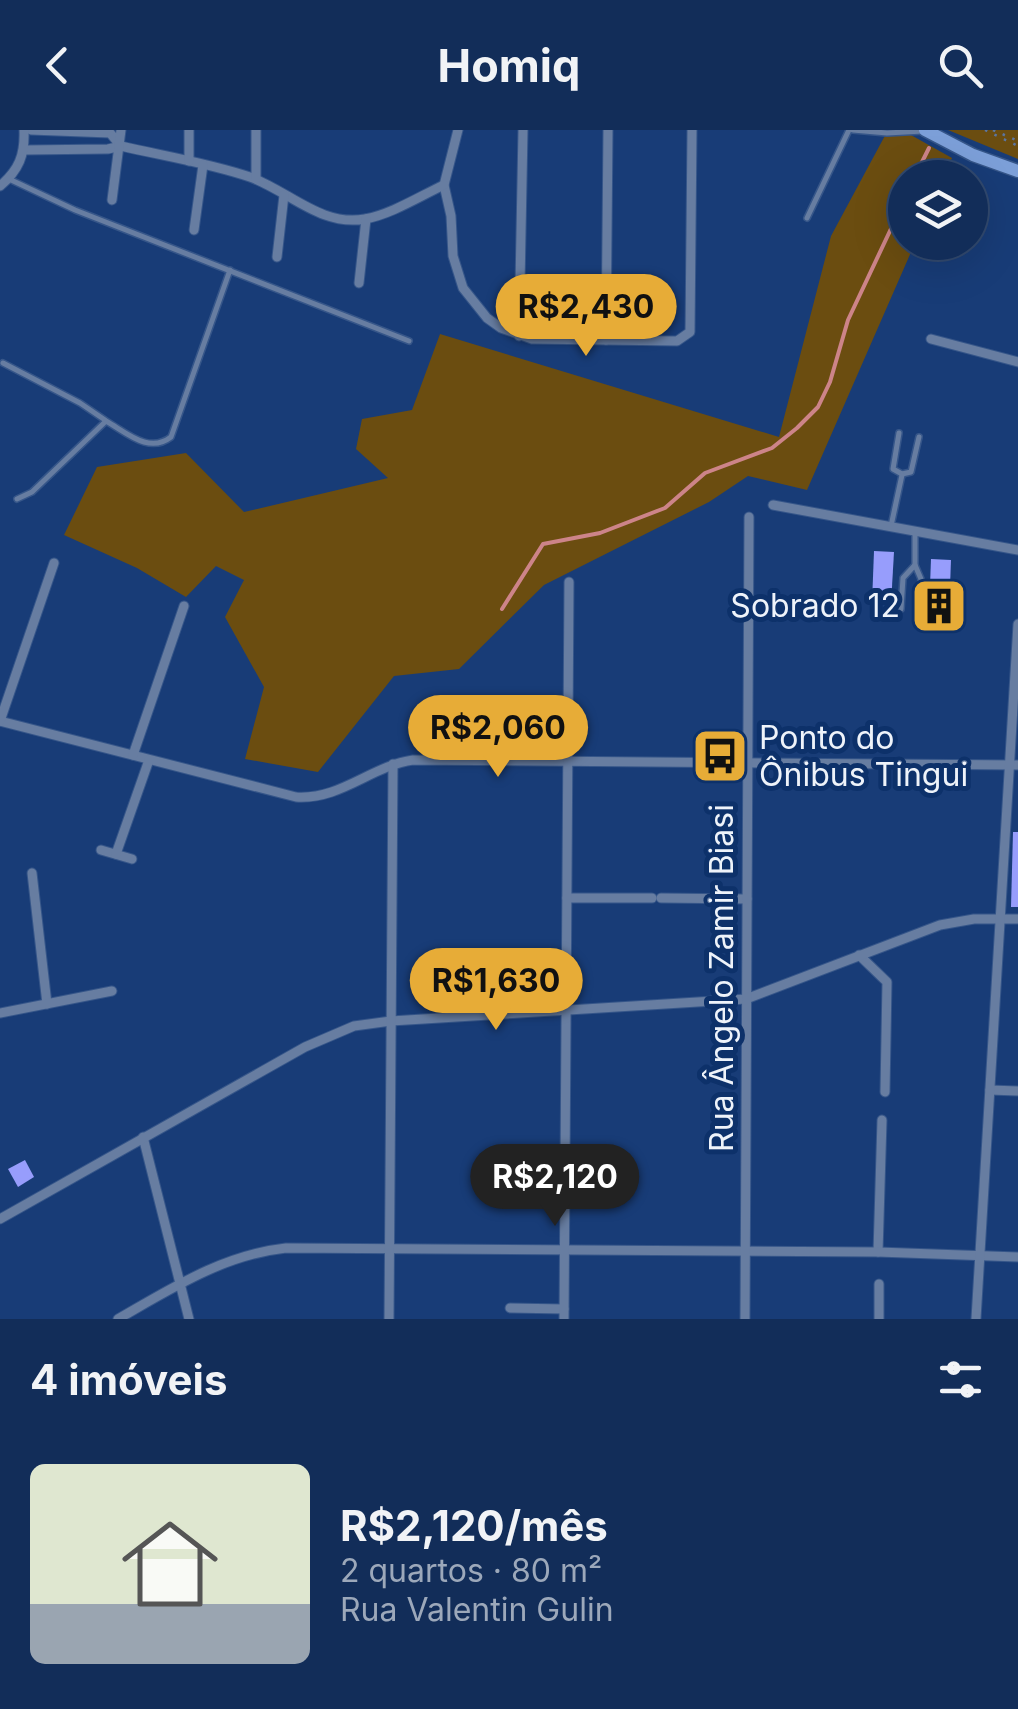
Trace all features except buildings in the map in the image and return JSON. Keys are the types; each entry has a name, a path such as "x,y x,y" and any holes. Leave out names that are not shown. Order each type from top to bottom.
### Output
{"street":[{"path":"0,186 9,179 25,150 28,130 110,133 121,146"},
{"path":"112,200 122,130"},
{"path":"188,162 189,130"},
{"path":"256,130 256,179"},
{"path":"458,130 444,185 452,216 453,256 463,288 487,318 519,336 546,340 678,341 690,332 692,130"},
{"path":"519,336 523,130"},
{"path":"606,340 608,130"},
{"path":"926,130 1018,171"},
{"path":"68,131 68,149"},
{"path":"25,150 108,150 121,146 256,179 331,217 366,219 444,185"},
{"path":"194,230 203,165"},
{"path":"277,257 284,194"},
{"path":"359,284 366,219"},
{"path":"931,340 1018,362"},
{"path":"772,505 1018,550"},
{"name":"Rua Ângelo Zamir Biasi","path":"745,1319 749,517"},
{"path":"54,563 0,721 296,798 313,798 348,787 392,764 413,760 1014,765"},
{"path":"510,1308 564,1314 569,582"},
{"path":"133,755 184,606"},
{"path":"976,1319 1000,918 1014,765 1018,624"},
{"path":"116,854 149,760"},
{"path":"389,1319 392,764"},
{"path":"101,850 132,859"},
{"path":"32,873 47,1004"},
{"path":"567,898 747,898"},
{"path":"0,1218 304,1047 354,1026 391,1020 746,999 940,924 1018,920"},
{"path":"859,955 887,982 886,1092"},
{"path":"0,1013 112,991"},
{"path":"990,1090 1018,1091"},
{"path":"878,1252 882,1120"},
{"path":"143,1137 189,1319"},
{"path":"118,1319 227,1260 267,1250 390,1247 1018,1257"},
{"path":"878,1319 880,1284"}],"lane":[{"path":"807,218 851,130 926,130"},
{"path":"9,179 75,210 409,341"},
{"path":"3,363 80,403 148,445 161,445 171,437 230,270"},
{"path":"17,499 32,492 106,421"},
{"path":"899,433 893,469 902,474 911,472 920,437"},
{"path":"891,526 902,474"},
{"path":"916,531 915,565 921,579 919,611"},
{"path":"901,609 903,578 915,565"}],"path":[{"path":"985,130 1018,143"},
{"path":"993,130 1018,143"}],"shaded area":[{"path":"888,130 902,130 952,158 888,160 888,260 908,260 807,490 748,476 709,502 544,585 459,669 394,676 318,772 245,759 264,687 225,617 244,580 216,566 186,597 137,568 64,535 97,467 186,453 244,512 388,478 356,449 362,419 412,410 440,334 779,437 831,236"},
{"path":"948,130 1018,130 1018,159"}],"waterway":[{"path":"923,160 929,148"},
{"path":"502,609 543,544 600,533 665,508 705,473 772,448 797,428 818,407 830,382 848,320 888,235"}],"place":[{"name":"Sobrado 12","path":"939,606"},
{"name":"Ponto do Ônibus Tingui","path":"720,756"}]}
